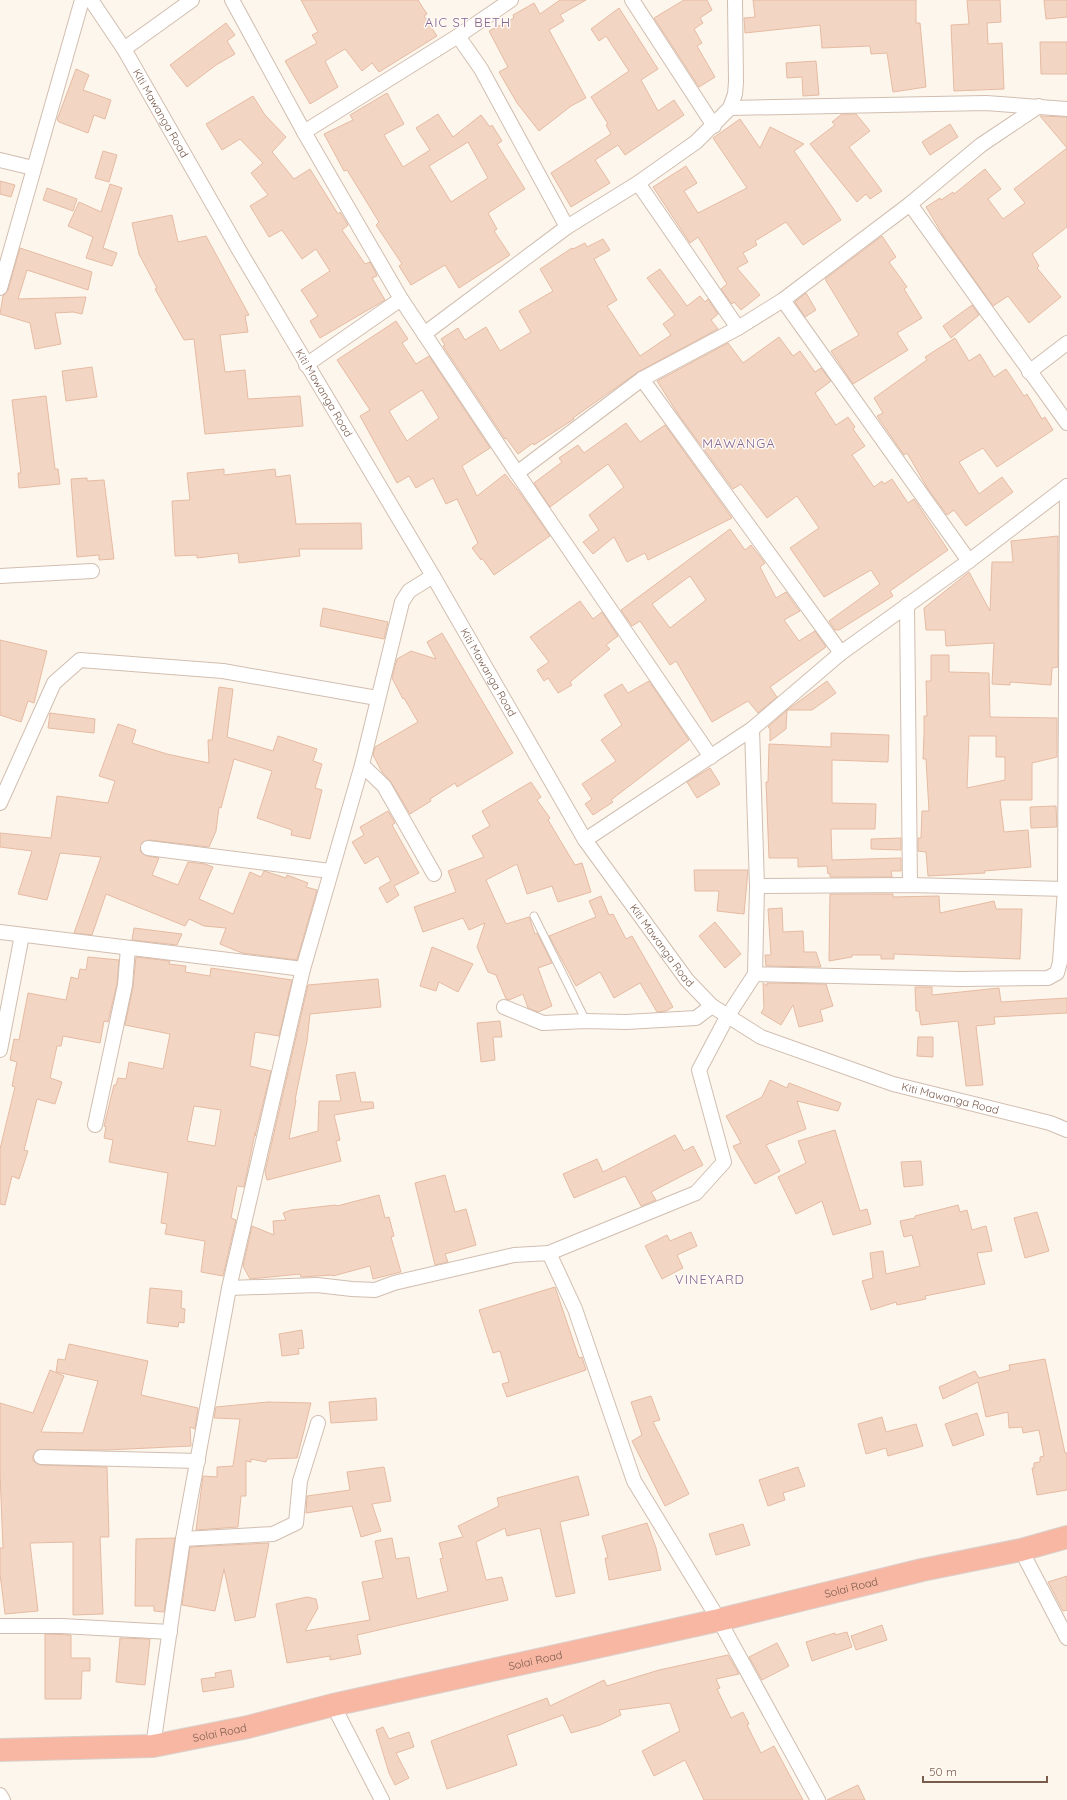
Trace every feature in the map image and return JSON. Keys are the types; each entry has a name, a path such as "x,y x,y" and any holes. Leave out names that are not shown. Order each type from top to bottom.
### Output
{"highway":[{"name":"Solai Road","path":"0,1750 152,1746 248,1727 333,1706 719,1620 922,1570 1021,1550 1067,1537"}],"street":[{"path":"0,288 82,0"},
{"name":"Kiti Mawanga Road","path":"91,0 124,49 306,365 433,576 585,840 686,980 712,1006 727,1017 761,1037 893,1084 1050,1123 1067,1130"},
{"path":"124,49 192,0"},
{"path":"232,0 304,132 401,299 517,473 711,757"},
{"path":"304,132 458,36 511,0"},
{"path":"632,0 714,126"},
{"path":"424,334 567,227 638,183 696,142 714,126 730,108 735,94 735,0"},
{"path":"458,36 481,69 567,227"},
{"path":"730,108 986,103 1067,109"},
{"path":"517,473 642,379 738,328 783,300 910,204 981,146 1039,106"},
{"path":"0,160 33,168"},
{"path":"638,183 738,328"},
{"path":"910,204 1029,372 1067,422"},
{"path":"306,365 401,299"},
{"path":"783,300 969,561"},
{"path":"1029,372 1067,343"},
{"path":"642,379 841,653"},
{"path":"585,840 752,729 841,653 969,561 1067,486"},
{"path":"755,974 953,978 1048,978 1057,973 1060,962 1066,889 1067,486"},
{"path":"0,576 92,571"},
{"path":"152,1746 184,1539 229,1288 303,969 330,871 362,765 402,602 409,591 433,576"},
{"path":"907,605 910,885"},
{"path":"0,803 54,683 80,660 223,671 378,698"},
{"path":"229,1288 317,1285 375,1290 394,1283 514,1255 549,1253 696,1193 724,1162 699,1070 727,1017 755,974 757,886 752,729"},
{"path":"362,765 384,786 434,874"},
{"path":"148,848 330,871"},
{"path":"757,886 910,885 1066,889"},
{"path":"0,932 303,969"},
{"path":"0,1050 22,935"},
{"path":"95,1125 125,985 128,948"},
{"path":"504,1007 543,1023 586,1020 626,1022 696,1018 712,1006"},
{"path":"549,1253 575,1309 634,1481 719,1620 818,1800"},
{"path":"184,1539 273,1534 296,1523 300,1481 318,1423"},
{"path":"41,1457 198,1461"},
{"path":"1021,1550 1067,1638"},
{"path":"0,1626 62,1626 170,1632"},
{"path":"333,1706 382,1800"},
{"path":"0,1795 3,1800"}],"lane":[{"path":"534,916 586,1020"}],"building":[{"path":"301,0 418,0 427,14 424,16 437,36 379,72 372,63 362,71 345,49 325,61 338,87 310,104 285,61 317,43 312,35 318,32"},
{"path":"560,0 586,0 560,15 564,21 549,30 586,98 571,106 539,131 517,103 499,72 508,67 489,31 514,18 513,15 534,3 540,14"},
{"path":"684,0 707,0 712,10 700,18 703,23 694,29 702,43 697,46 715,77 699,87 654,18"},
{"path":"753,0 916,0 916,23 920,23 926,87 893,92 887,53 871,54 870,46 822,48 820,25 745,33 744,18 755,17"},
{"path":"967,0 1000,0 1001,22 987,23 988,44 1002,43 1004,89 954,91 951,25 969,24"},
{"path":"1044,0 1067,0 1067,17 1046,19"},
{"path":"619,8 658,69 641,80 658,111 674,100 684,115 625,155 618,145 595,160 610,183 571,207 551,173 611,134 606,125 608,124 591,97 629,71 606,36 599,41 591,29"},
{"path":"226,23 235,35 227,41 235,54 216,65 187,87 170,65"},
{"path":"1040,42 1067,42 1067,74 1041,74"},
{"path":"816,61 819,95 803,96 802,77 787,78 786,63"},
{"path":"76,69 89,75 83,90 111,100 105,119 94,115 88,133 57,120"},
{"path":"387,93 404,124 384,135 403,167 430,150 416,128 438,114 453,137 481,115 490,127 492,125 502,141 497,144 525,189 488,213 497,229 494,231 510,255 459,288 445,265 411,285 399,266 402,264 376,225 379,222 347,170 344,171 324,134 353,120 350,115","holes":["468,142 488,178 451,202 429,166"]},
{"path":"253,96 265,115 286,137 272,152 294,179 310,169 338,214 340,212 348,225 342,230 365,264 370,262 377,276 372,278 385,300 320,338 310,321 318,316 301,290 330,271 316,249 302,259 282,230 269,237 250,206 268,195 251,173 263,163 240,139 222,150 206,124"},
{"path":"842,114 856,114 870,131 849,147 882,191 870,199 866,194 857,202 810,144 835,125 832,122"},
{"path":"1040,116 1067,117 1067,148"},
{"path":"740,119 760,148 770,127 804,144 794,151 841,220 803,245 786,222 755,241 757,245 743,253 748,262 737,268 760,295 741,310 734,302 732,304 721,289 727,284 698,237 690,243 653,187 686,166 697,183 684,191 698,213 747,188 713,138"},
{"path":"950,124 958,137 930,155 922,142"},
{"path":"1067,148 1067,227 1032,254 1039,266 1037,268 1061,297 1029,323 1008,296 993,306 944,237 926,207 940,198 941,200 953,192 954,194 985,169 1001,189 988,199 1003,219 1025,203 1014,189"},
{"path":"103,151 117,155 109,182 95,178"},
{"path":"0,181 15,185 11,197 0,194"},
{"path":"110,184 122,188 103,248 117,253 112,266 86,258 93,237 68,226 79,202 101,212"},
{"path":"47,188 77,199 73,211 43,200"},
{"path":"172,215 178,242 206,236 249,315 245,316 248,332 220,335 225,372 245,370 248,399 300,396 303,426 205,434 194,339 184,340 155,289 157,288 139,254 132,223"},
{"path":"882,236 896,257 889,262 907,287 904,289 922,318 897,333 908,350 853,384 831,351 859,335 825,279"},
{"path":"603,239 610,250 594,259 617,300 607,306 640,356 671,335 663,324 675,315 647,278 660,269 687,306 700,296 705,302 708,299 718,314 711,320 718,329 638,372 573,418 574,419 534,445 533,443 518,454 506,438 505,439 443,346 445,345 441,339 458,328 465,340 486,327 500,351 531,332 519,311 553,291 540,269 572,248 573,249 585,243 587,247"},
{"path":"20,248 92,272 88,290 27,270 18,299 86,297 82,314 73,312 55,313 61,344 35,349 30,323 0,314 3,296 8,290"},
{"path":"806,293 816,310 805,317 795,302"},
{"path":"972,305 979,315 951,338 943,326"},
{"path":"396,321 408,339 402,343 416,364 429,356 490,448 462,466 477,496 505,474 550,536 494,575 482,558 481,560 472,548 478,543 457,499 446,504 433,478 416,488 409,476 397,483 360,416 370,410 337,360","holes":["422,390 439,418 407,441 389,411"]},
{"path":"779,337 793,356 800,351 815,372 821,368 831,381 815,393 836,425 848,417 855,427 853,429 865,446 852,455 874,487 882,481 884,484 892,479 908,503 914,499 948,550 890,591 893,596 839,630 835,630 829,621 880,584 871,570 824,597 790,548 819,528 797,496 767,518 741,484 733,489 678,414 657,381 728,343 743,363"},
{"path":"955,338 969,361 980,354 994,377 1006,369 1024,396 1027,394 1042,419 1045,417 1053,430 997,467 983,448 959,462 979,494 1002,477 1013,492 966,526 954,510 947,515 928,489 907,453 904,455 877,416 883,413 874,398 927,360 925,357"},
{"path":"92,367 97,397 66,401 62,371"},
{"path":"46,396 55,469 58,469 60,484 19,488 18,473 21,473 12,400"},
{"path":"626,423 640,442 665,425 732,518 648,560 645,553 627,562 614,537 593,554 583,542 599,530 589,515 624,487 608,464 550,507 534,483 562,462 559,458 578,445 584,453"},
{"path":"224,469 224,475 275,469 276,477 290,475 296,524 361,523 362,549 299,549 300,556 239,563 238,553 197,558 197,555 175,556 172,501 190,500 187,473"},
{"path":"87,478 87,481 104,480 114,559 99,560 99,555 77,557 71,479"},
{"path":"730,529 745,550 751,545 765,563 760,567 776,598 786,592 800,611 784,620 799,641 815,631 826,647 770,687 777,697 758,713 748,701 712,722 676,661 670,665 640,621 632,626 621,610","holes":["690,576 706,600 670,628 652,604"]},
{"path":"1058,536 1058,667 1052,668 1051,685 1010,682 1010,685 992,684 994,643 946,646 945,630 926,630 924,608 969,572 990,611 992,562 1013,562 1011,541"},
{"path":"580,601 593,619 602,612 618,636 606,645 610,649 570,682 572,685 558,693 548,678 544,681 537,670 549,662 530,637"},
{"path":"323,608 388,622 384,639 320,626"},
{"path":"442,633 513,753 457,787 455,783 430,799 431,801 410,814 391,782 382,772 373,755 375,747 418,722 404,698 403,699 392,678 397,659 411,651 436,659 427,642"},
{"path":"0,640 47,651 34,703 28,701 21,722 0,715"},
{"path":"931,655 949,655 949,672 989,673 990,717 1057,718 1057,757 1032,763 1032,800 1000,800 1004,832 1028,830 1031,867 984,871 985,873 928,876 926,852 918,851 918,838 921,838 922,811 929,811 926,759 923,759 924,716 927,716 926,681 931,681","holes":["969,736 996,736 996,757 1005,757 1005,780 967,788"]},
{"path":"649,681 689,740 611,800 613,802 593,815 585,804 592,799 582,784 616,761 601,740 622,725 604,695 622,684 628,693"},
{"path":"827,681 836,693 812,710 787,710"},
{"path":"219,687 233,689 227,737 273,751 278,736 317,749 313,761 322,764 315,788 322,790 310,839 291,835 292,830 257,818 272,771 234,759 221,808 219,807 216,831 209,847 149,840 142,843 140,851 147,856 159,858 152,875 178,885 188,862 205,864 213,867 199,899 233,914 250,872 261,877 264,871 286,878 287,875 308,883 306,887 317,890 297,960 242,953 220,944 226,928 204,926 189,919 185,926 106,894 92,935 74,933 101,857 60,853 47,900 18,894 32,851 0,847 0,833 51,838 57,796 108,803 115,781 99,776 118,724 136,730 132,743 167,754 209,763 208,740 212,740"},
{"path":"787,710 786,729 770,741 770,729 768,727"},
{"path":"50,713 95,719 94,733 48,728"},
{"path":"831,733 889,735 888,762 832,760 832,803 876,804 875,829 831,829 832,860 901,858 901,871 891,871 892,877 830,877 827,866 798,867 798,858 769,858 766,782 768,782 769,744 831,747"},
{"path":"710,768 720,784 697,798 687,782"},
{"path":"531,782 541,797 537,800 550,818 548,820 575,865 582,863 591,892 558,902 552,886 527,894 517,864 486,880 506,924 529,917 535,934 537,933 552,963 538,968 552,1006 538,1012 528,1008 523,994 509,1000 506,999 496,975 488,972 477,947 485,923 469,930 463,918 423,932 414,907 456,892 448,871 484,857 472,836 490,826 482,811"},
{"path":"1056,806 1057,827 1031,828 1030,807"},
{"path":"388,811 395,823 392,825 419,873 394,886 399,895 387,903 379,888 391,881 378,856 365,864 352,842 364,835 360,827"},
{"path":"901,838 901,850 871,849 871,839"},
{"path":"694,870 748,870 744,914 717,911 719,891 695,891"},
{"path":"830,894 893,894 893,897 939,896 940,913 994,901 996,909 1022,909 1020,959 894,954 894,959 881,959 881,955 852,955 852,957 829,961"},
{"path":"601,896 609,915 613,914 626,939 632,936 673,1007 666,1011 657,1012 640,983 614,998 600,972 576,986 549,936 596,917 589,901"},
{"path":"782,908 783,932 803,931 804,952 816,952 821,967 766,966 765,955 771,955 768,909"},
{"path":"715,922 741,954 725,968 699,936"},
{"path":"134,928 182,934 177,945 132,940"},
{"path":"432,947 473,964 458,992 439,982 436,991 420,986"},
{"path":"88,957 119,960 117,984 108,1022 104,1021 100,1043 63,1036 61,1046 57,1046 50,1078 62,1082 55,1104 37,1099 24,1150 28,1151 19,1179 12,1176 5,1205 0,1204 0,1149 15,1087 12,1086 17,1062 10,1060 14,1039 19,1040 28,993 66,1000 71,977 78,979 80,969 86,970"},
{"path":"136,957 170,961 169,964 186,966 185,972 210,976 211,968 292,980 279,1036 255,1032 250,1066 271,1071 255,1136 255,1133 244,1187 237,1186 231,1218 236,1220 223,1276 201,1272 205,1241 165,1234 167,1224 161,1223 168,1173 109,1162 113,1140 104,1138 106,1127 104,1126 114,1085 116,1085 118,1078 126,1079 129,1062 163,1069 170,1034 125,1025 133,987","holes":["194,1106 221,1110 215,1146 187,1141"]},
{"path":"378,979 381,1007 310,1014 307,1041 289,1139 318,1131 319,1101 341,1101 336,1075 355,1072 361,1102 373,1102 374,1108 334,1115 340,1140 336,1141 341,1161 267,1180 265,1172 308,985"},
{"path":"763,983 767,986 767,983 826,984 833,1006 820,1010 823,1021 799,1027 793,1005 781,1025 761,1013 764,1008"},
{"path":"915,987 932,987 932,995 999,988 1001,1002 1067,998 1067,1013 994,1017 995,1024 976,1026 983,1085 966,1086 958,1021 921,1025 919,1011 916,1011"},
{"path":"500,1021 502,1037 493,1037 495,1060 481,1062 477,1023"},
{"path":"918,1037 933,1037 933,1057 917,1056"},
{"path":"770,1080 787,1088 789,1083 841,1103 838,1111 797,1101 806,1129 766,1145 780,1171 755,1184 733,1146 741,1143 726,1116 762,1097"},
{"path":"835,1130 860,1211 867,1209 871,1224 833,1235 822,1201 796,1214 778,1177 806,1163 798,1141"},
{"path":"675,1135 684,1151 693,1146 703,1165 651,1192 656,1200 641,1206 625,1176 574,1198 563,1174 597,1159 603,1172"},
{"path":"921,1161 923,1185 904,1187 901,1162"},
{"path":"445,1175 455,1212 466,1209 476,1245 445,1254 448,1262 435,1265 415,1183"},
{"path":"379,1195 385,1218 389,1217 394,1236 391,1237 401,1272 373,1279 370,1266 333,1276 301,1277 300,1274 250,1279 243,1266 252,1226 274,1235 273,1221 286,1220 283,1213 291,1210 337,1206"},
{"path":"958,1205 960,1212 967,1210 972,1230 986,1226 992,1251 977,1253 985,1284 925,1296 926,1299 897,1305 896,1302 871,1310 862,1281 873,1278 870,1253 883,1251 886,1274 920,1266 912,1235 904,1237 900,1221"},
{"path":"1037,1212 1049,1251 1025,1258 1014,1218"},
{"path":"691,1232 697,1246 677,1255 683,1268 662,1279 645,1246 667,1235 670,1241"},
{"path":"555,1287 579,1358 582,1357 586,1370 507,1397 502,1384 509,1382 500,1351 493,1353 479,1310"},
{"path":"150,1288 182,1291 181,1308 185,1309 184,1323 179,1322 178,1327 147,1323"},
{"path":"302,1330 304,1348 298,1349 299,1354 282,1356 279,1334"},
{"path":"69,1344 148,1361 141,1395 198,1408 195,1429 190,1427 191,1446 107,1450 37,1450 33,1456 33,1461 40,1465 107,1467 109,1537 100,1537 103,1614 73,1615 73,1542 30,1543 38,1611 5,1614 0,1574 0,1548 3,1548 0,1473 0,1403 33,1413 50,1370 64,1376 41,1432 83,1433 98,1381 56,1372 58,1359 65,1360"},
{"path":"1045,1359 1065,1453 1067,1453 1067,1490 1037,1495 1032,1468 1034,1468 1034,1463 1040,1462 1040,1457 1044,1456 1039,1430 1023,1433 1022,1427 1009,1428 1008,1412 986,1417 978,1382 943,1399 939,1387 975,1371 979,1378 1010,1370 1009,1365"},
{"path":"651,1396 660,1420 653,1422 689,1494 665,1506 632,1441 642,1435 631,1402"},
{"path":"376,1398 377,1420 331,1423 329,1402"},
{"path":"268,1402 311,1403 297,1458 267,1459 266,1462 251,1459 251,1462 246,1461 246,1496 241,1496 238,1527 196,1530 203,1476 217,1477 217,1467 233,1466 240,1419 214,1418 216,1407"},
{"path":"977,1413 984,1435 953,1446 945,1424"},
{"path":"882,1417 886,1432 916,1424 923,1446 888,1456 886,1448 866,1454 858,1424"},
{"path":"384,1467 391,1501 372,1504 381,1531 361,1537 352,1506 306,1513 307,1496 350,1490 347,1472"},
{"path":"798,1467 805,1486 783,1493 785,1500 768,1506 759,1480"},
{"path":"578,1476 589,1515 560,1522 575,1593 556,1597 540,1528 507,1536 505,1528 476,1542 486,1580 502,1577 508,1600 357,1635 361,1654 330,1660 330,1656 287,1663 276,1604 307,1597 316,1599 318,1608 305,1631 370,1620 362,1582 383,1578 375,1541 392,1538 396,1559 409,1557 417,1599 448,1591 440,1559 443,1558 439,1543 463,1537 458,1526 499,1506 497,1498"},
{"path":"647,1523 656,1548 661,1570 609,1580 605,1558 608,1558 602,1536"},
{"path":"743,1524 750,1545 716,1555 709,1534"},
{"path":"175,1538 164,1612 154,1611 154,1606 135,1606 136,1539"},
{"path":"269,1543 255,1617 235,1621 224,1569 215,1611 182,1605 190,1547"},
{"path":"1067,1576 1067,1610 1063,1611 1048,1582"},
{"path":"882,1625 887,1640 856,1650 851,1636"},
{"path":"847,1632 852,1647 812,1661 806,1642 835,1633 835,1635"},
{"path":"45,1634 71,1635 71,1658 90,1658 90,1671 82,1671 81,1699 45,1699"},
{"path":"120,1638 150,1639 145,1685 116,1682"},
{"path":"777,1643 789,1666 762,1680 749,1657"},
{"path":"728,1655 739,1674 716,1679 720,1688 717,1689 731,1718 743,1712 749,1724 747,1725 761,1753 774,1746 803,1800 704,1800 685,1760 654,1776 642,1751 680,1731 670,1703 619,1710 621,1715 600,1725 571,1733 563,1715 507,1735 517,1765 447,1789 431,1741 547,1698 550,1706 604,1680 607,1686 659,1670"},
{"path":"231,1670 234,1687 203,1692 201,1679 216,1677 215,1673"},
{"path":"383,1727 389,1739 409,1732 414,1747 396,1753 409,1778 395,1785 389,1773 376,1730"},
{"path":"858,1785 865,1800 827,1800"}],"district":[{"name":"AIC ST BETH","path":"468,22"},
{"name":"MAWANGA","path":"739,443"},
{"name":"VINEYARD","path":"710,1279"}]}
